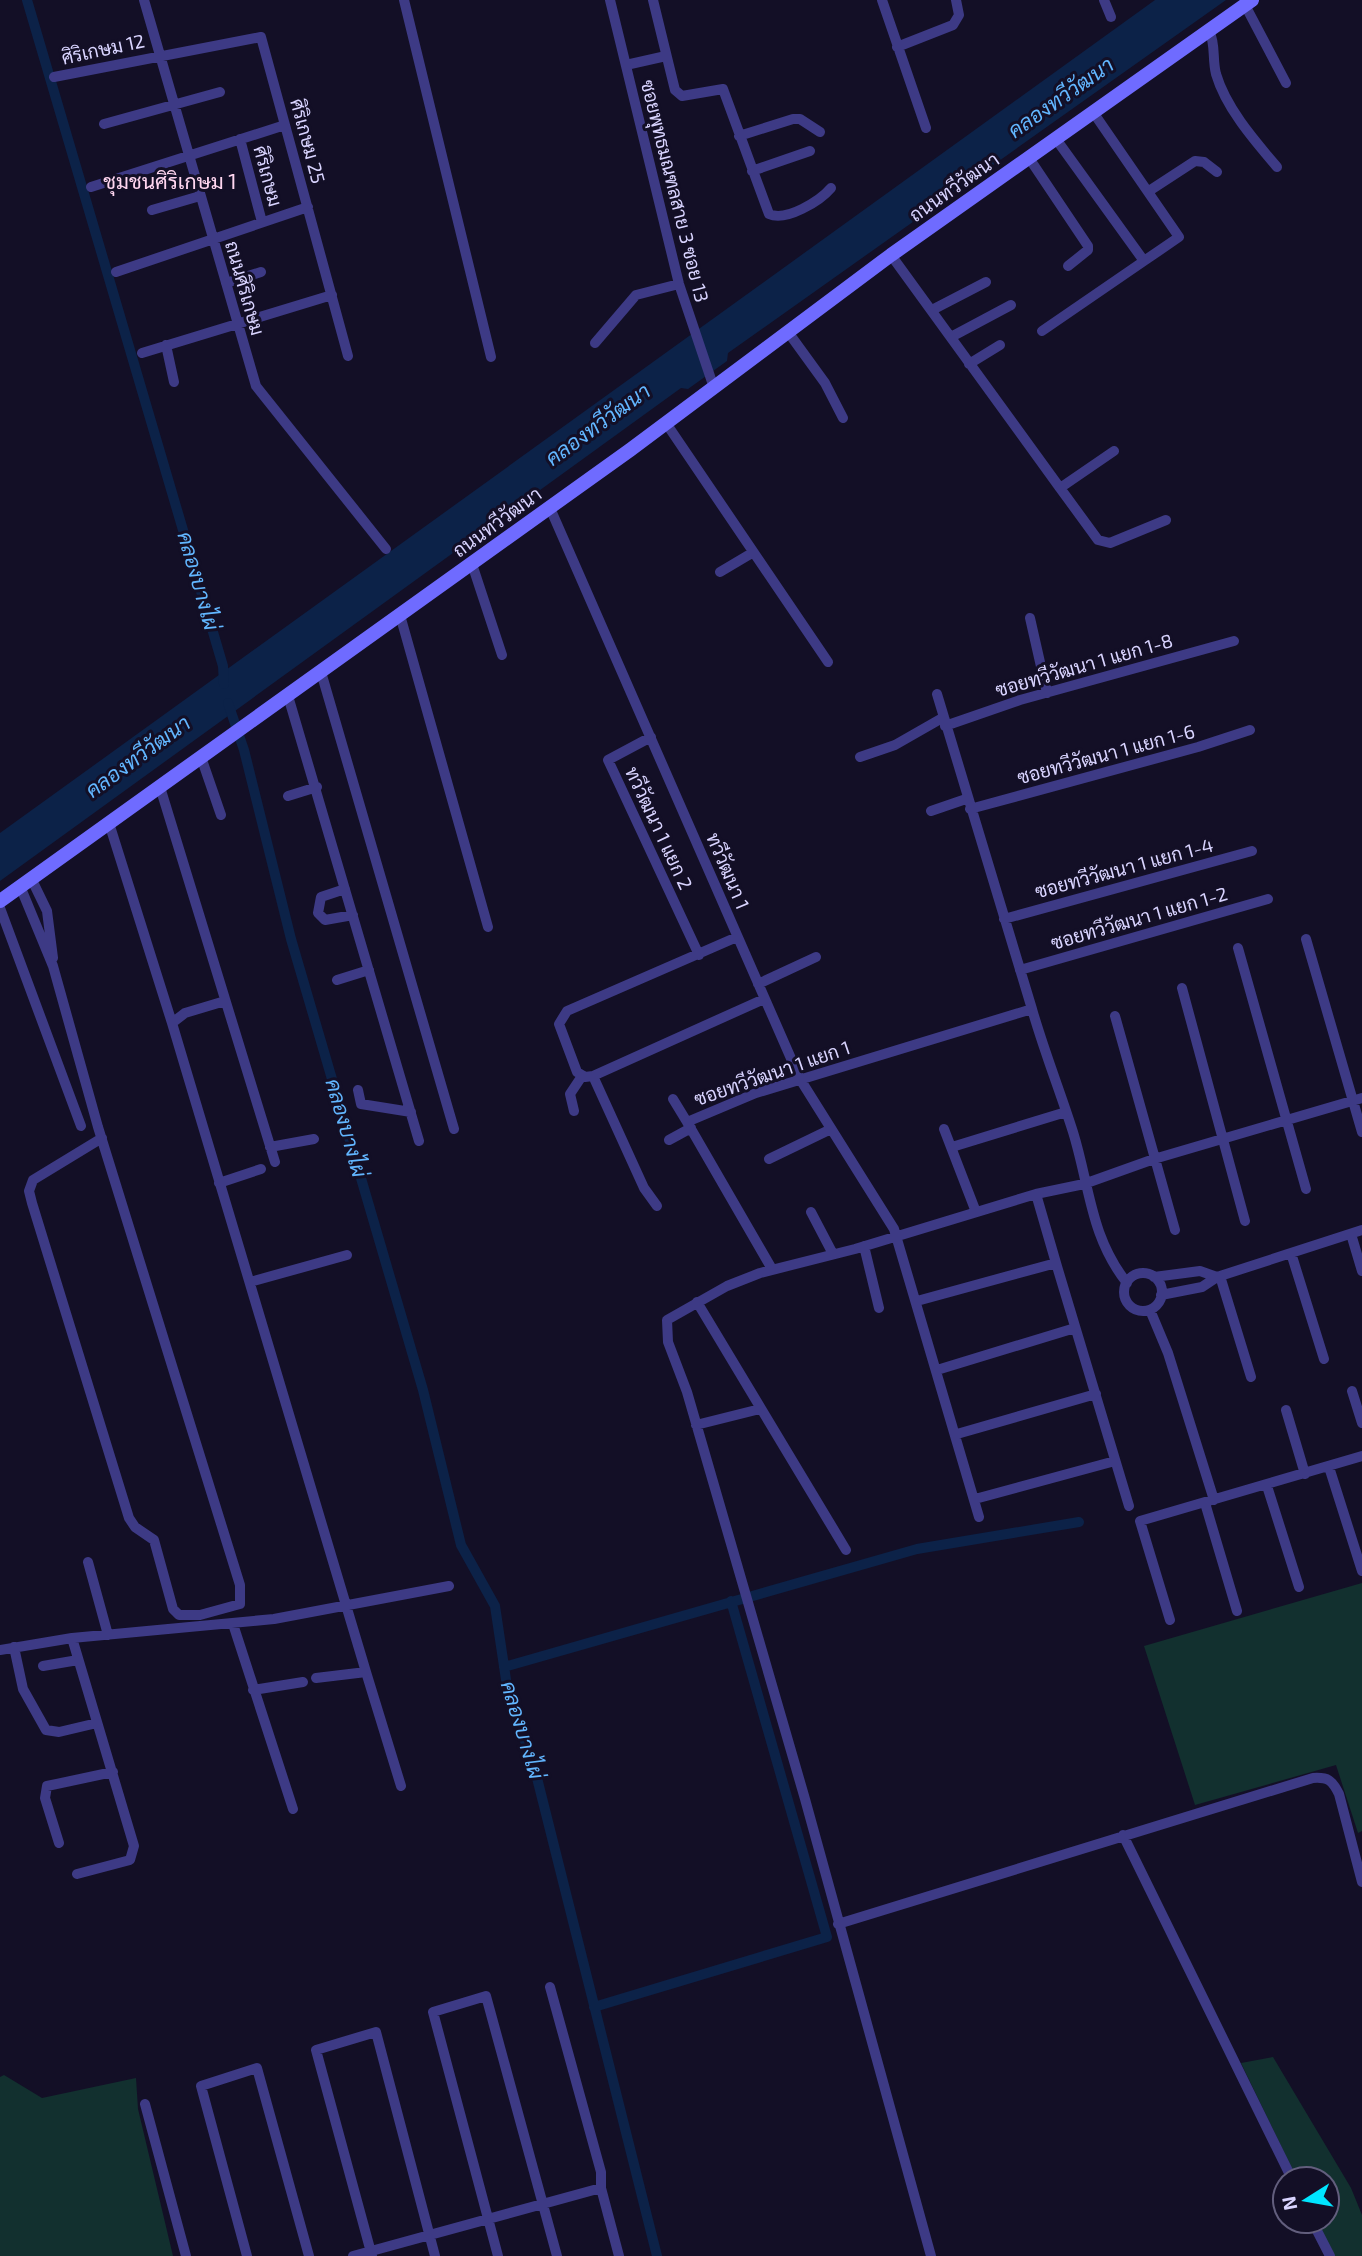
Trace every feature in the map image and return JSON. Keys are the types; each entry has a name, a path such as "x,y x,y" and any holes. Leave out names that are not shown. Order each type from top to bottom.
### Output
{"main road":[{"name":"ถนนทวีวัฒนา","path":"0,901 550,508 891,255 1249,3"}],"street":[{"name":"ถนนศิริเกษม","path":"144,0 256,386 386,549"},
{"path":"404,0 491,357"},
{"name":"ซอยพุทธมณฑลสาย 3 ซอย 13","path":"610,0 679,284 714,388"},
{"path":"653,0 678,94 682,96 723,89 766,208 772,217 815,204 831,188"},
{"path":"882,0 926,128"},
{"path":"897,47 953,25 959,15 956,0"},
{"path":"1104,0 1111,17"},
{"path":"1249,3 1286,83"},
{"path":"1209,30 1215,43 1217,76 1227,99 1277,167"},
{"name":"ศิริเกษม 25","path":"159,55 261,37 348,356"},
{"name":"ศิริเกษม 12","path":"54,77 159,55"},
{"path":"626,65 666,56"},
{"path":"104,124 220,92"},
{"path":"1042,331 1180,237 1093,113"},
{"path":"739,136 793,119 800,119 820,132"},
{"path":"91,187 285,125"},
{"name":"ศิริเกษม","path":"240,139 262,222"},
{"path":"1056,139 1144,261"},
{"path":"752,171 810,151"},
{"path":"1029,158 1088,246 1088,250 1069,265"},
{"path":"1149,191 1195,161 1204,162 1217,172"},
{"path":"152,210 200,195"},
{"path":"116,272 308,206"},
{"path":"891,255 1098,540 1105,544 1166,520"},
{"path":"226,283 261,272"},
{"path":"932,310 986,282"},
{"path":"595,343 636,295 679,284"},
{"path":"142,353 332,295"},
{"path":"951,337 1011,305"},
{"path":"788,332 825,383 843,418"},
{"path":"166,345 174,382"},
{"path":"970,365 1000,345"},
{"path":"666,423 828,662"},
{"path":"1060,488 1114,451"},
{"name":"ทวีวัฒนา 1","path":"550,508 800,1079 829,1130 883,1210 895,1236 957,1434 979,1517"},
{"path":"720,572 752,553"},
{"path":"472,564 502,655"},
{"path":"400,615 488,927"},
{"path":"1031,618 1047,693"},
{"name":"ซอยทวีวัฒนา 1 แยก 1-8","path":"860,757 895,745 944,721 1234,640"},
{"path":"321,672 454,1129"},
{"path":"937,694 968,804 1066,1112 1084,1184 1108,1259 1127,1283"},
{"path":"288,696 317,787 419,1141"},
{"name":"ซอยทวีวัฒนา 1 แยก 1-6","path":"932,811 1198,747 1250,730"},
{"name":"ทวีวัฒนา 1 แยก 2","path":"651,737 608,760 699,955"},
{"path":"201,757 221,815"},
{"path":"160,786 275,1162"},
{"path":"288,796 317,787"},
{"path":"108,823 172,1023 401,1786"},
{"name":"ซอยทวีวัฒนา 1 แยก 1-4","path":"1004,919 1252,851"},
{"path":"26,882 47,911 53,966 102,1138 240,1585 240,1604 221,1611 179,1615 173,1609 154,1540 135,1527 129,1517 32,1203 29,1191 33,1180 102,1138"},
{"path":"345,889 321,897 318,913 325,920 353,915"},
{"name":"ซอยทวีวัฒนา 1 แยก 1-2","path":"1020,970 1268,900"},
{"path":"0,908 81,1126"},
{"path":"657,1206 644,1188 588,1076 563,1035 561,1017 567,1011 737,937"},
{"path":"1306,939 1358,1100 1362,1132"},
{"path":"1238,948 1306,1189"},
{"path":"758,984 816,957"},
{"path":"337,981 369,970"},
{"path":"1182,988 1245,1221"},
{"path":"574,1111 570,1094 588,1076 764,999"},
{"path":"172,1023 185,1013 225,1001"},
{"name":"ซอยทวีวัฒนา 1 แยก 1","path":"772,1269 689,1125 726,1104 1032,1009"},
{"path":"1115,1016 1175,1230"},
{"path":"358,1090 360,1104 411,1112"},
{"path":"668,1140 689,1125 673,1099"},
{"path":"931,2256 696,1425 666,1331 667,1320 727,1286 772,1269 863,1246 1035,1194 1084,1184 1154,1159 1358,1100"},
{"path":"951,1146 1066,1112"},
{"path":"944,1129 976,1212"},
{"path":"769,1158 829,1130"},
{"path":"270,1146 314,1139"},
{"path":"219,1183 261,1169"},
{"path":"1035,1194 1129,1506"},
{"path":"811,1212 833,1254"},
{"path":"1161,1294 1202,1287 1219,1277 1362,1230"},
{"path":"1351,1234 1362,1270"},
{"path":"863,1246 880,1308"},
{"path":"1291,1253 1324,1359"},
{"path":"250,1282 347,1255"},
{"path":"917,1301 1056,1263"},
{"path":"1154,1277 1161,1294 1157,1305 1150,1310 1139,1311 1128,1304 1124,1292 1127,1283 1137,1274 1154,1277 1200,1270 1219,1277"},
{"path":"1219,1277 1251,1377"},
{"path":"697,1301 846,1549"},
{"path":"1150,1310 1168,1353 1237,1611"},
{"path":"937,1370 1076,1328"},
{"path":"1352,1391 1362,1423"},
{"path":"957,1434 1096,1394"},
{"path":"696,1425 760,1409"},
{"path":"1286,1410 1305,1474"},
{"path":"1170,1620 1140,1521 1362,1456"},
{"path":"975,1499 1115,1461"},
{"path":"1329,1467 1362,1571"},
{"path":"1267,1486 1299,1587"},
{"path":"88,1562 108,1635"},
{"path":"0,1650 72,1638 233,1624 449,1586"},
{"path":"233,1624 293,1809"},
{"path":"72,1638 135,1846 134,1856 124,1863 77,1874"},
{"path":"14,1647 23,1689 46,1730 60,1732 97,1723"},
{"path":"43,1666 78,1660"},
{"path":"316,1678 366,1672"},
{"path":"253,1690 303,1682"},
{"path":"59,1843 45,1798 47,1786 113,1772"},
{"path":"838,1924 1123,1835 1313,1778 1325,1777 1333,1782 1339,1794 1362,1882"},
{"path":"1123,1835 1285,2165"},
{"path":"551,1987 601,2172 601,2188 619,2256"},
{"path":"498,2256 433,2012 486,1996 557,2256"},
{"path":"372,2254 316,2050 376,2032 435,2256"},
{"path":"247,2256 201,2086 257,2068 309,2256"},
{"path":"145,2104 186,2256"},
{"path":"353,2256 372,2254 429,2235 601,2188"},
{"path":"1319,2235 1330,2256"}],"green space":[{"path":"1362,1583 1362,1831 1358,1833 1336,1765 1195,1805 1144,1646"},
{"path":"1273,2057 1337,2165 1290,2165 1241,2063"},
{"path":"4,2075 42,2098 136,2078 138,2109 173,2256 0,2256 0,2077"},
{"path":"1341,2171 1362,2215 1362,2256 1334,2256 1324,2235 1341,2235"}],"water":[{"name":"คลองทวีวัฒนา","path":"1155,0 1226,0 728,353 727,361 688,389 681,388 0,881 0,833"}],"waterway":[{"name":"คลองบางไผ่","path":"27,0 223,666 224,684"},
{"name":"คลองบางไผ่","path":"228,703 244,750 291,939 423,1390 461,1545 495,1606 508,1693 534,1766 657,2256"},
{"path":"504,1667 917,1549 1079,1522"},
{"path":"594,2007 827,1937 731,1601"}],"district":[{"name":"ชุมชนศิริเกษม 1","path":"170,182"}]}
